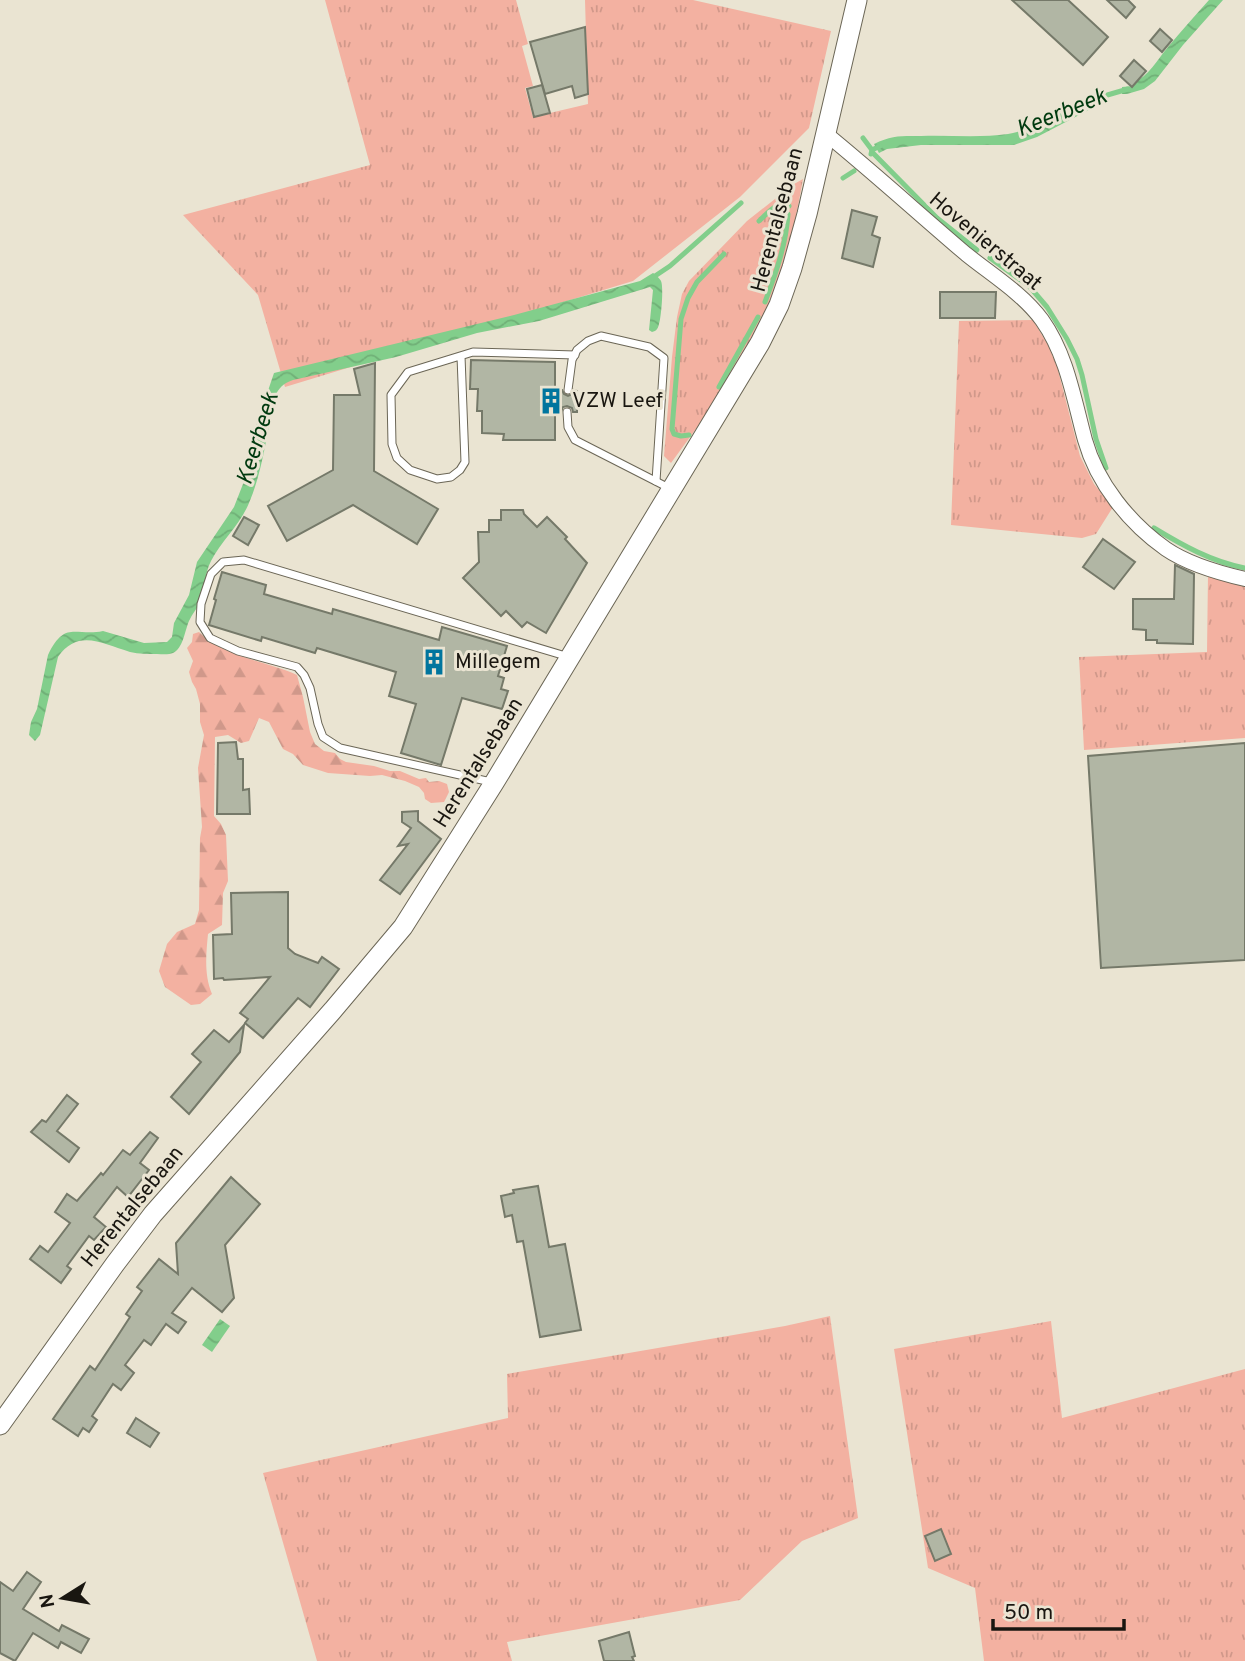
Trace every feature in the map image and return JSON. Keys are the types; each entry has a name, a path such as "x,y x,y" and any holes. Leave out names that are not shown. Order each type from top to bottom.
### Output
{"street":[{"name":"Herentalsebaan","path":"0,1425 153,1214 403,928 570,658 664,485 760,342 779,305 807,214 857,0"},
{"name":"Hovenierstraat","path":"824,133 968,255 1016,292 1042,320 1061,355 1095,467 1116,500 1139,527 1180,556 1224,574 1245,579"}],"lane":[{"path":"567,412 568,427 575,440 664,485 664,358 649,347 601,336 588,341 577,350 572,359 568,390"},
{"path":"461,355 465,462 460,470 450,477 437,479 410,470 397,458 393,444 391,395 408,372 461,355 472,352 575,355"},
{"path":"494,783 332,744 323,737 310,688 304,674 297,667 238,651 210,638 200,622 201,604 211,574 223,562 244,560 570,658"}],"green space":[{"path":"325,0 516,0 528,44 522,46 533,86 525,88 533,117 588,104 585,0 693,0 831,31 809,128 740,197 633,281 285,387 258,295 183,215 370,165"},
{"path":"803,179 787,254 758,327 732,374 671,463 664,456 672,357 682,294 689,281 747,221"},
{"path":"1033,320 1057,366 1080,456 1094,484 1113,507 1096,534 1082,538 951,525 959,321"},
{"path":"1208,574 1245,587 1245,738 1084,750 1079,657 1207,652"},
{"path":"199,632 233,653 297,675 310,732 315,744 324,751 335,753 346,762 400,771 419,779 426,778 429,782 439,781 447,784 449,792 444,802 431,803 425,799 419,787 405,781 382,775 328,773 303,765 293,754 283,749 269,722 259,718 249,741 241,743 228,735 215,737 214,816 226,835 228,881 223,893 222,925 208,934 207,972 212,994 200,1004 191,1005 165,987 159,971 167,944 177,932 195,924 199,910 202,827 198,768 204,735 200,722 200,704 189,672 193,661 187,648 192,642 193,634"},
{"path":"830,1316 858,1518 802,1541 740,1600 507,1642 512,1661 317,1661 263,1473 508,1418 507,1374"},
{"path":"1051,1321 1062,1418 1245,1369 1245,1661 984,1661 975,1588 928,1568 894,1349"}],"water":[{"path":"1209,0 1223,0 1155,81 1144,89 1122,94 1122,87 1134,86 1133,83 1148,72"},
{"path":"1102,92 1106,101 1037,137 1014,145 921,145 887,149 879,153 874,144 903,136 1008,134 1044,122"},
{"path":"653,273 661,281 662,298 658,326 652,332 649,330 653,290 650,287 539,321 477,333 396,357 293,380 283,385 274,398 261,465 249,503 211,561 202,597 179,648 169,654 144,654 101,642 74,643 58,657 40,735 35,741 29,735 48,655 60,637 72,632 103,631 144,643 167,642 172,637 174,623 189,595 197,562 234,507 243,484 256,426 274,373 514,315 640,281"},
{"path":"220,1319 230,1326 212,1352 202,1345"}],"building":[{"path":"1012,0 1068,0 1108,37 1083,65"},
{"path":"1107,0 1128,0 1135,7 1126,18"},
{"path":"585,27 588,94 575,98 572,86 545,94 530,42"},
{"path":"1160,29 1172,40 1162,52 1150,41"},
{"path":"1134,60 1146,71 1132,87 1120,76"},
{"path":"542,85 550,113 534,117 527,89"},
{"path":"852,210 877,217 872,235 880,238 873,267 842,258"},
{"path":"940,292 996,292 995,318 940,318"},
{"name":"VZW Leef","path":"471,360 555,362 555,390 562,390 568,396 574,390 577,391 577,412 567,406 563,407 561,412 555,412 555,440 503,440 504,434 482,433 482,411 477,411 478,389 470,389"},
{"path":"375,363 374,471 438,509 417,544 353,505 287,541 268,506 333,470 334,395 360,395 354,369"},
{"path":"501,510 523,510 537,527 547,517 587,563 546,633 527,622 522,627 506,611 501,616 463,578 479,562 478,532 489,532 489,520 501,520"},
{"path":"244,517 259,525 248,545 233,536"},
{"path":"1103,539 1135,562 1114,589 1083,567"},
{"path":"1175,565 1194,574 1193,644 1157,643 1157,640 1146,640 1146,630 1133,629 1133,599 1174,599"},
{"name":"Millegem","path":"222,572 266,585 264,594 332,614 333,609 439,640 442,627 507,646 498,676 504,678 501,689 508,691 502,709 462,698 441,765 401,753 416,704 389,696 396,672 317,648 315,653 262,637 261,641 209,625"},
{"path":"236,742 238,759 243,759 243,790 249,789 250,814 217,814 218,743"},
{"path":"1245,743 1245,960 1101,968 1088,756"},
{"path":"418,811 418,821 441,839 400,894 380,880 408,844 398,846 411,828 402,822 402,812"},
{"path":"288,892 288,948 295,954 318,963 322,957 339,969 310,1007 298,998 263,1038 245,1023 248,1019 240,1013 270,977 214,979 213,935 232,934 231,893"},
{"path":"244,1025 240,1052 189,1114 171,1097 201,1062 192,1054 214,1030 229,1042"},
{"path":"67,1095 78,1104 57,1131 79,1148 69,1162 31,1132 42,1120 46,1122"},
{"path":"150,1132 158,1138 140,1163 149,1170 128,1197 117,1187 94,1217 106,1227 94,1240 89,1236 67,1266 71,1269 61,1283 30,1259 40,1246 48,1252 70,1223 55,1212 67,1194 77,1201 123,1150 130,1155"},
{"path":"231,1177 260,1204 225,1245 234,1298 222,1312 192,1288 172,1313 186,1322 178,1333 166,1324 151,1345 144,1340 125,1365 134,1373 121,1390 113,1384 92,1416 97,1420 89,1432 83,1428 78,1436 53,1419 90,1366 95,1370 117,1337 130,1317 126,1314 142,1291 137,1287 159,1259 178,1274 176,1243"},
{"path":"538,1186 549,1247 565,1244 581,1330 540,1337 523,1241 517,1242 512,1215 505,1217 501,1196 514,1193 513,1190"},
{"path":"136,1418 159,1433 150,1447 127,1433"},
{"path":"941,1529 951,1554 935,1561 925,1536"},
{"path":"27,1572 41,1582 23,1609 59,1631 62,1625 89,1639 81,1653 61,1642 58,1648 33,1633 15,1661 0,1653 0,1582 13,1591"},
{"path":"629,1632 634,1661 604,1661 599,1641"}],"waterway":[{"name":"Keerbeek","path":"1097,98 1128,89"},
{"path":"863,138 872,150"},
{"name":"Keerbeek","path":"871,154 872,150 880,146"},
{"path":"872,152 937,218 977,250"},
{"name":"Keerbeek","path":"843,178 854,171"},
{"name":"Keerbeek","path":"652,278 670,266 741,203"},
{"name":"Keerbeek","path":"759,221 776,206 789,206"},
{"path":"765,302 783,248 788,214"},
{"path":"689,435 674,434 672,429 681,319 697,282 724,254"},
{"path":"990,258 1029,286 1047,307 1067,339 1082,375 1096,439 1106,468"},
{"path":"719,387 758,317"},
{"path":"1154,528 1186,547 1245,568"}],"place":[{"name":"VZW Leef","path":"551,401"},
{"name":"Millegem","path":"434,662"}]}
